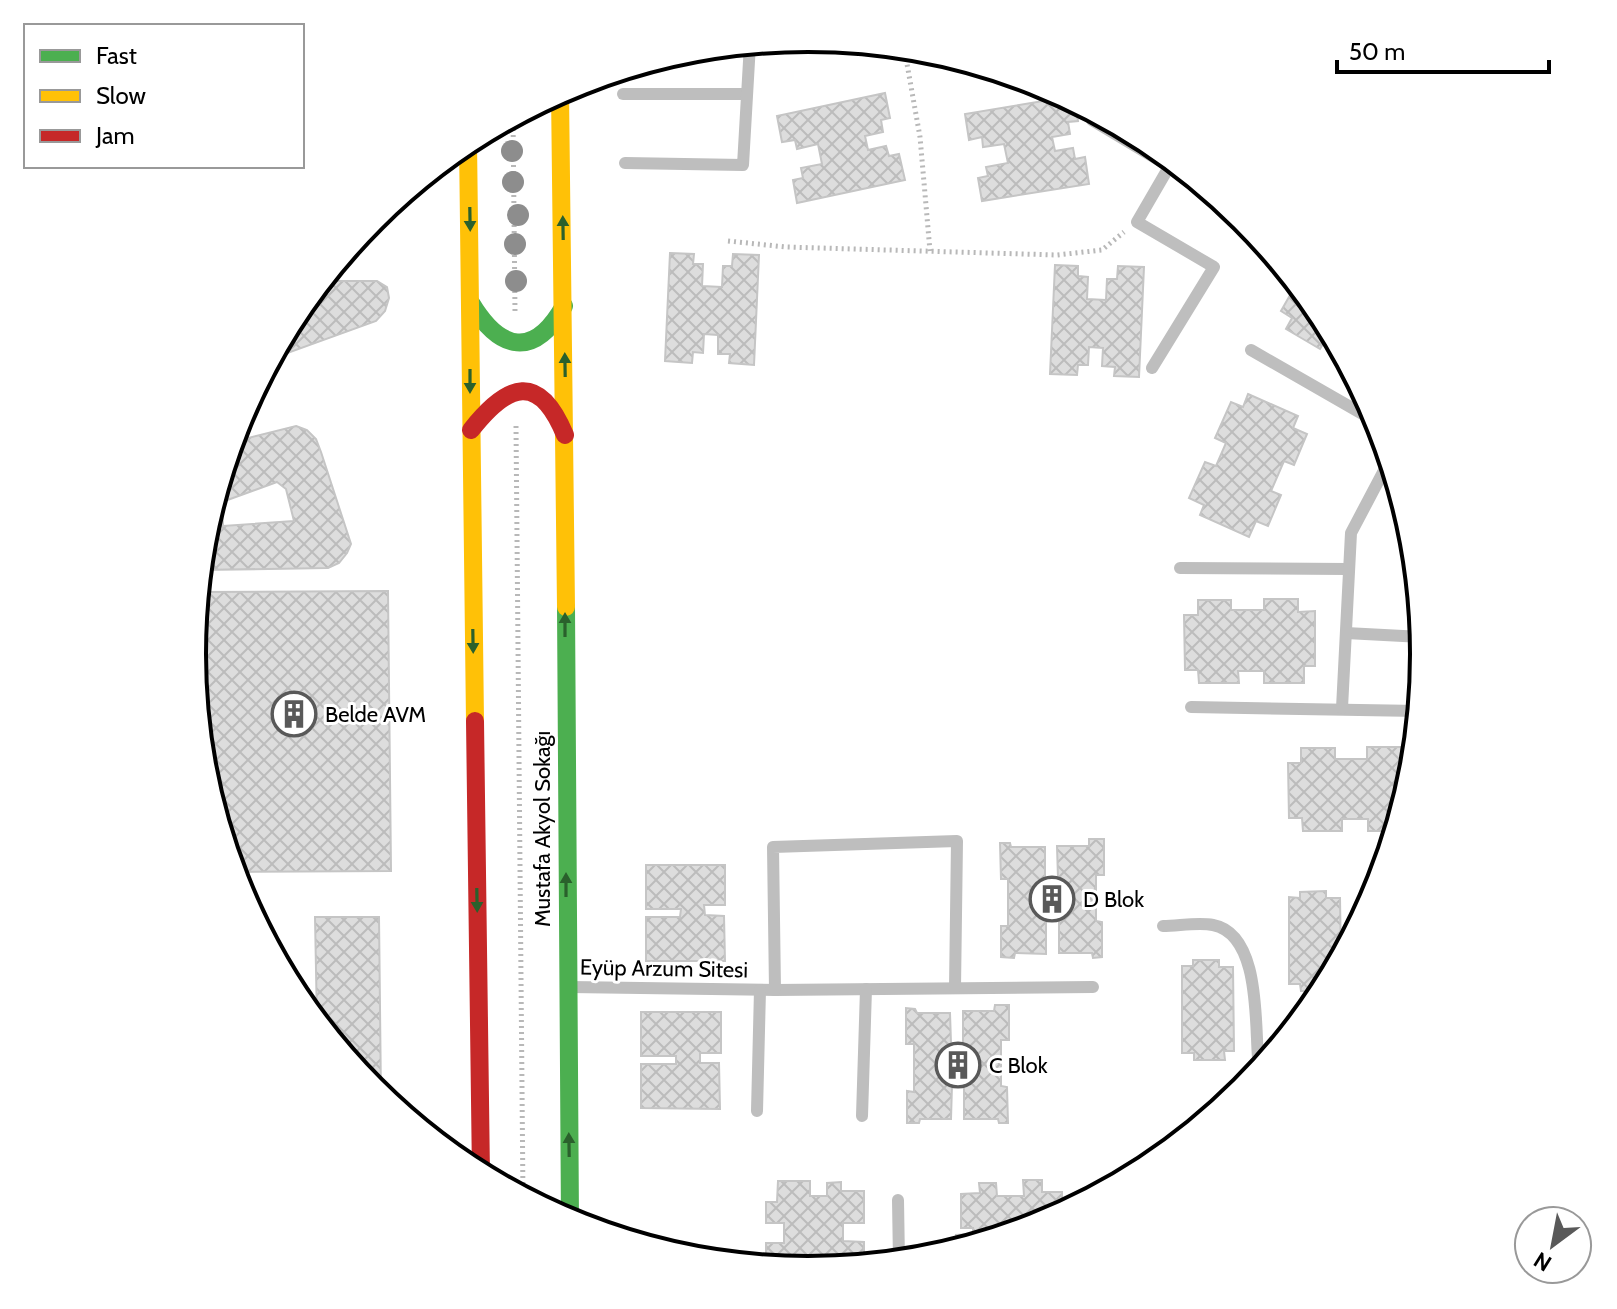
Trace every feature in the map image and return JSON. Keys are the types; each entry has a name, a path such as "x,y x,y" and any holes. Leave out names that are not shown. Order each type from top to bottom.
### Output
{"street":[{"name":"Mustafa Akyol Sokağı","path":"560,106 570,1207"},
{"path":"468,158 481,1159"},
{"path":"471,303 491,332 515,343 538,341 556,325 564,306"},
{"name":"Mustafa Akyol Sokağı","path":"515,392 542,395 558,413 565,435"},
{"path":"471,430 494,401 515,392"}],"lane":[{"path":"625,163 743,165 749,55"},
{"path":"623,94 747,94"},
{"path":"1152,368 1214,267 1137,222 1166,171"},
{"path":"1251,350 1360,412"},
{"path":"1342,708 1351,533 1383,473"},
{"path":"1180,568 1348,569"},
{"path":"1346,633 1411,636"},
{"path":"1191,707 1408,711"},
{"name":"Eyüp Arzum Sitesi","path":"775,990 773,847 957,841 955,988"},
{"path":"1163,926 1213,925 1226,931 1243,948 1250,969 1258,1056"},
{"name":"Eyüp Arzum Sitesi","path":"567,987 760,990 1093,987"},
{"path":"862,1116 866,989"},
{"name":"Eyüp Arzum Sitesi","path":"757,1111 760,990"},
{"path":"898,1200 899,1250"}],"path":[{"path":"906,60 920,137 930,251"},
{"path":"513,130 515,343"},
{"path":"728,241 786,247 1057,255 1102,250 1137,222"},
{"path":"515,392 523,1185"}],"building":[{"path":"885,93 890,118 881,120 883,132 865,136 868,150 886,146 889,156 899,154 905,180 797,203 793,180 803,178 801,168 822,164 818,144 797,149 795,140 782,142 777,116"},
{"path":"1045,101 1077,115 1078,121 1068,122 1070,134 1052,137 1055,151 1073,148 1075,159 1085,157 1089,184 982,201 978,178 988,176 986,167 1008,163 1004,144 983,147 982,137 969,140 965,114"},
{"path":"670,253 694,254 693,264 703,264 702,286 722,287 723,266 732,266 733,254 759,255 754,365 729,363 730,354 718,354 718,335 704,334 703,353 693,352 692,363 665,361"},
{"path":"1055,265 1078,266 1078,276 1088,277 1087,299 1106,300 1107,279 1117,279 1118,266 1144,267 1139,377 1114,376 1115,367 1102,366 1103,348 1089,347 1088,365 1078,365 1077,375 1050,374"},
{"path":"337,281 377,281 387,287 389,298 385,311 376,321 287,353"},
{"path":"1291,294 1324,343 1320,349 1286,329 1292,318 1281,311"},
{"path":"1248,394 1298,416 1293,428 1307,434 1294,465 1284,461 1271,491 1281,495 1268,526 1256,521 1249,537 1200,515 1204,505 1189,498 1205,462 1216,466 1226,443 1215,438 1231,402 1243,407"},
{"path":"296,426 307,430 316,439 351,544 339,563 328,568 212,570 223,517 223,526 294,521 286,489 277,482 227,500 247,438"},
{"name":"Belde AVM","path":"388,591 391,871 247,872 227,810 211,733 206,654 209,592"},
{"path":"1264,599 1298,599 1298,612 1315,611 1315,666 1304,666 1304,683 1264,683 1264,671 1238,671 1239,683 1199,683 1198,670 1185,670 1184,615 1198,615 1198,600 1231,600 1231,610 1264,610"},
{"path":"1367,747 1401,747 1399,772 1384,831 1368,831 1368,819 1342,819 1342,831 1303,831 1302,818 1289,818 1288,763 1301,763 1301,748 1335,748 1335,759 1367,759"},
{"name":"D Blok","path":"1089,839 1104,839 1104,875 1096,875 1096,921 1102,922 1102,957 1093,958 1092,953 1059,953 1059,919 1046,919 1046,954 1015,953 1014,958 1001,957 1001,926 1008,926 1008,879 1001,879 1000,843 1010,843 1011,847 1045,847 1045,878 1058,878 1057,846 1089,846"},
{"path":"646,865 725,865 725,905 704,905 705,915 724,916 725,961 646,961 646,917 680,917 681,909 646,909"},
{"path":"1326,891 1326,898 1340,898 1341,936 1308,991 1301,991 1300,984 1289,984 1289,897 1300,898 1300,892"},
{"path":"315,917 379,917 381,1080 317,1001"},
{"path":"1193,960 1219,960 1219,967 1233,967 1234,1051 1224,1051 1225,1060 1194,1060 1194,1053 1182,1053 1182,966 1193,966"},
{"name":"C Blok","path":"995,1005 1009,1005 1009,1040 1001,1040 1001,1086 1007,1087 1008,1123 999,1123 998,1119 964,1119 964,1085 952,1085 951,1119 920,1119 919,1123 907,1123 907,1091 914,1092 914,1044 906,1044 906,1008 915,1009 917,1013 950,1013 951,1043 963,1043 963,1011 994,1011"},
{"path":"641,1012 721,1012 721,1053 700,1053 700,1063 719,1063 720,1109 641,1108 641,1064 676,1064 676,1056 641,1056"},
{"path":"1023,1180 1042,1180 1042,1192 1062,1192 1062,1201 973,1233 973,1228 961,1228 961,1194 980,1193 979,1183 996,1183 997,1196 1024,1196"},
{"path":"778,1181 810,1181 810,1196 827,1196 827,1183 841,1182 841,1191 864,1191 864,1223 843,1223 843,1241 864,1242 864,1254 766,1256 766,1243 784,1243 784,1223 766,1223 766,1202 777,1202"}],"traffic: fast":[{"path":"471,303 494,331 505,339 517,342 541,335 564,306"},
{"path":"566,607 570,1207"}],"traffic: slow":[{"path":"560,106 566,607"},
{"path":"468,158 475,721"}],"traffic: jam":[{"path":"471,430 498,402 522,391 534,393 545,401 565,435"},
{"path":"475,721 481,1159"}],"place":[{"name":"Belde AVM","path":"294,714"},
{"name":"D Blok","path":"1052,899"},
{"name":"C Blok","path":"958,1065"}]}
